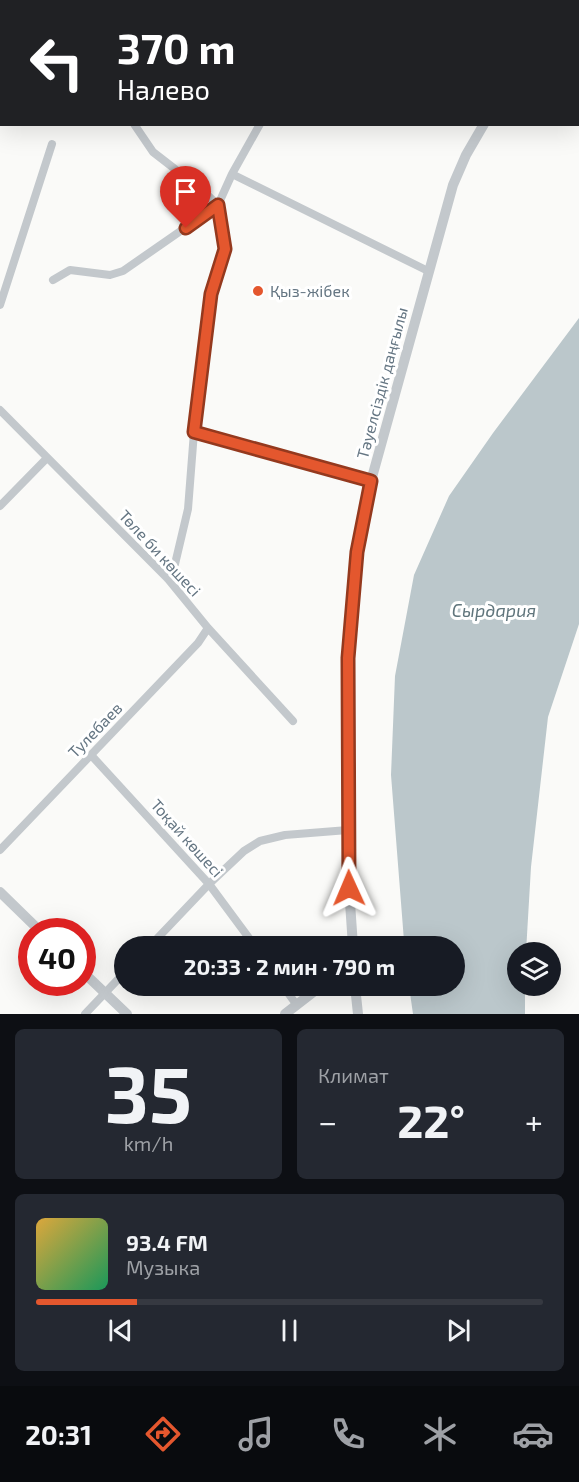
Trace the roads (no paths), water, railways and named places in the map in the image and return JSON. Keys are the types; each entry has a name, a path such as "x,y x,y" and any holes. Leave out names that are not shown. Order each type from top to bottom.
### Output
{"street":[{"path":"135,126 153,152 218,205 225,249 211,294 194,432 188,509 175,564 168,579"},
{"path":"53,280 70,270 110,275 123,271 218,205 232,174 259,126"},
{"name":"Тәуелсіздік даңғылы","path":"352,936 348,830 348,658 357,552 371,481 453,185 466,155 483,126"},
{"path":"0,305 52,144"},
{"path":"232,174 428,271"},
{"name":"Төле би көшесі","path":"0,410 168,579 208,628 293,721"},
{"path":"194,432 371,481"},
{"path":"0,506 47,458"},
{"name":"Тулебаев","path":"0,850 198,643 208,628"},
{"name":"Тоқай көшесі","path":"91,755 209,884 248,936"},
{"path":"160,936 209,884 244,852 260,841 285,835 348,830"},
{"path":"0,892 27,918"},
{"path":"96,984 127,1014"},
{"path":"85,1014 114,984"},
{"path":"290,996 296,1004"},
{"path":"285,1014 307,996"},
{"path":"356,996 358,1014"}],"water":[{"name":"Сырдария","path":"579,318 579,624 548,717 531,867 527,942 507,942 507,996 525,996 525,1014 413,1014 410,996 465,996 465,936 404,936 391,775 395,676 414,575 449,496"}],"place":[{"name":"Қыз-жібек","path":"258,291"}]}
